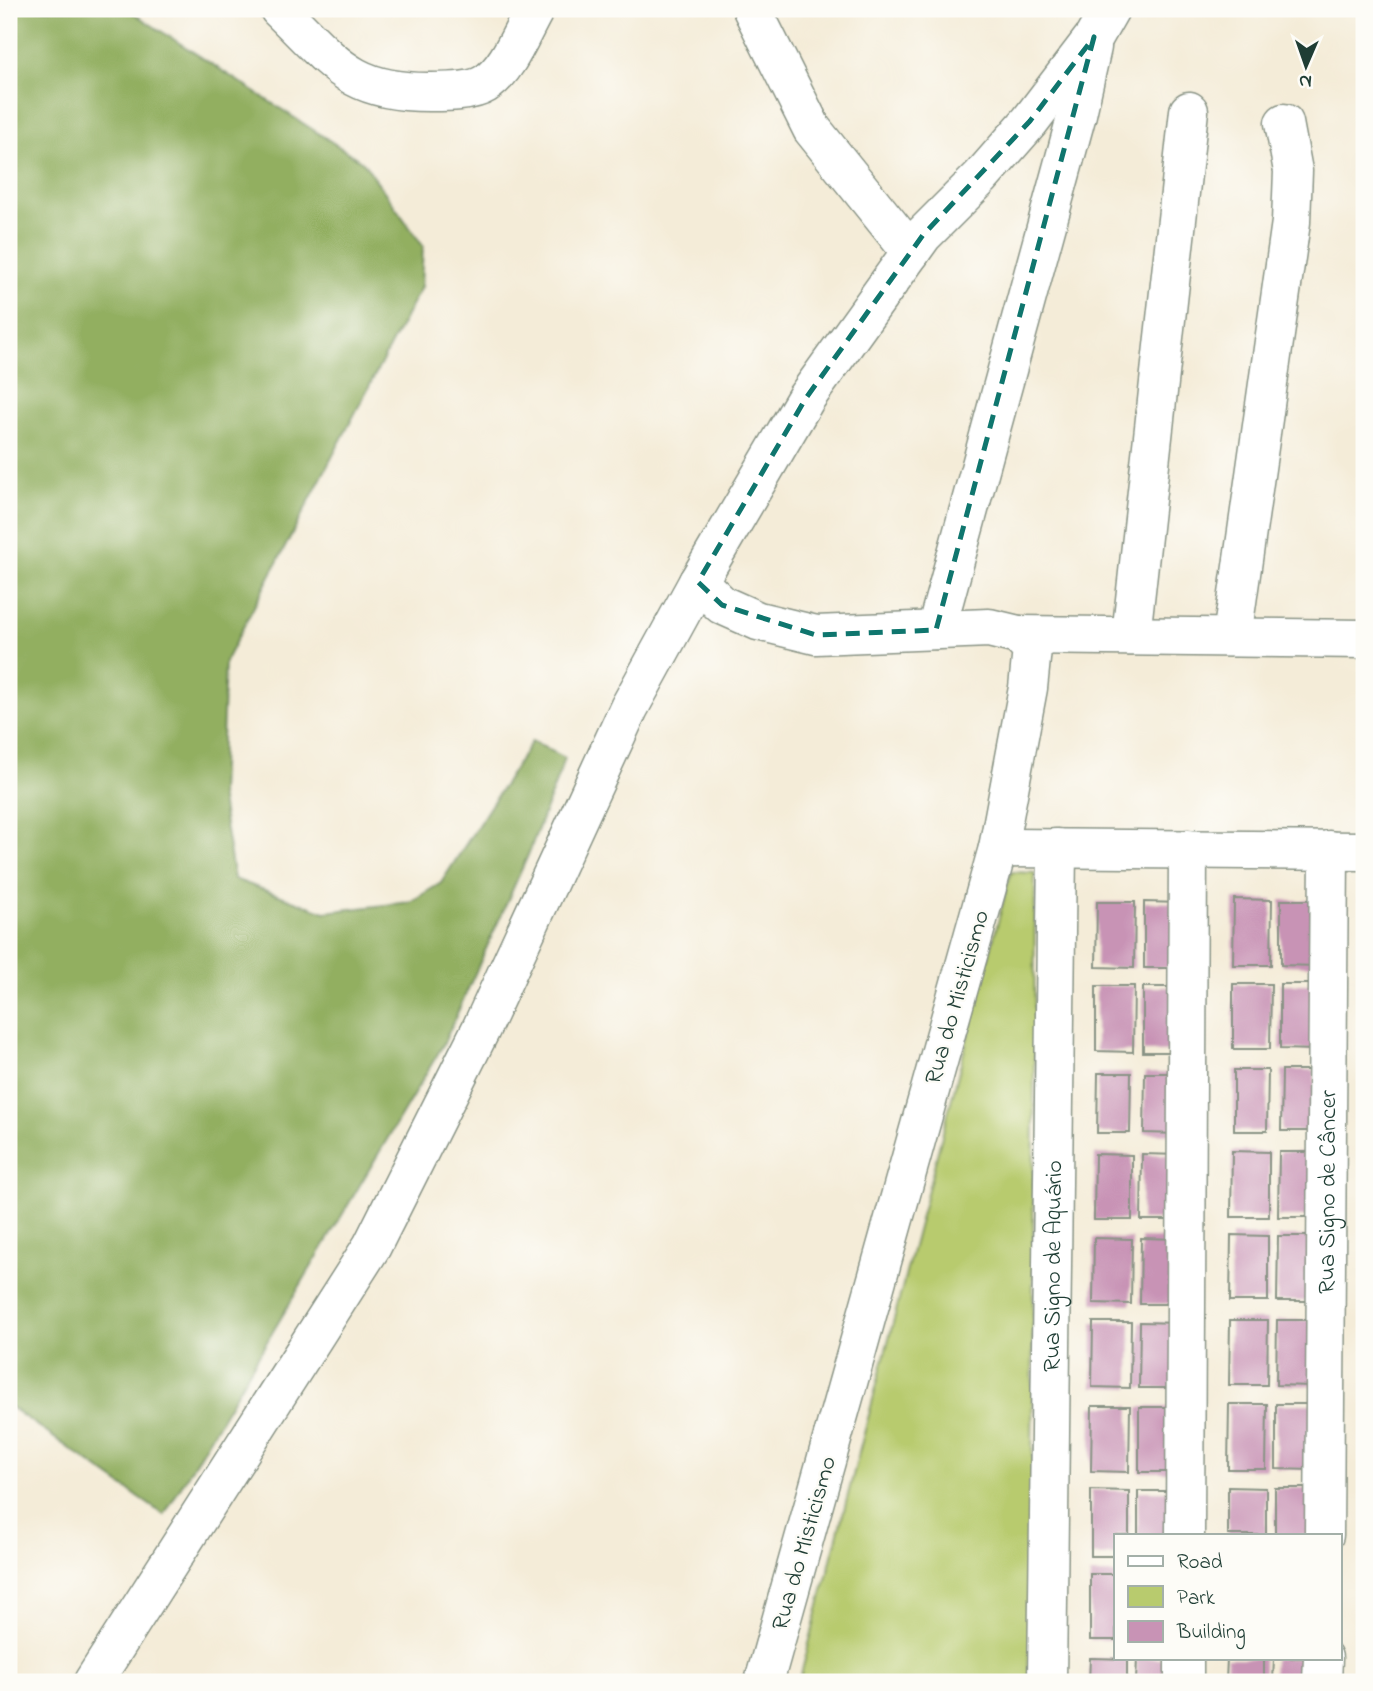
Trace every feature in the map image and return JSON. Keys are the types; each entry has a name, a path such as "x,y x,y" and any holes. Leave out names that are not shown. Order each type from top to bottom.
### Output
{"street":[{"path":"279,9 346,74 370,85 406,92 447,92 483,85 498,73 535,9"},
{"path":"752,9 812,129 911,252"},
{"path":"93,1682 372,1247 481,1029 629,708 698,582 806,398 923,234 981,177 1021,130 1102,23"},
{"path":"936,630 1102,23"},
{"path":"1131,636 1189,111"},
{"path":"1232,637 1291,222 1293,171 1284,123"},
{"path":"698,582 722,606 758,621 816,635 989,628 1018,635 1364,639"},
{"name":"Rua do Misticismo","path":"764,1682 998,848 1031,668 1031,649 1018,635"},
{"path":"998,848 1347,850"},
{"name":"Rua Signo de Aquário","path":"1047,1682 1057,848"},
{"path":"1185,1534 1188,849"},
{"name":"Rua Signo de Câncer","path":"1324,1534 1347,850"},
{"path":"1184,1660 1184,1682"},
{"path":"1322,1682 1323,1660"}],"highlighted area":[{"path":"1094,37 936,630 816,635 722,605 698,582 806,398 923,235 1030,121"}],"green space":[{"path":"9,9 127,9 364,163 423,246 421,287 225,662 220,794 234,879 325,912 410,902 441,883 532,741 565,758 528,855 443,1045 164,1515 9,1406"},
{"path":"1011,872 1035,873 1031,1682 799,1682"}],"building":[{"path":"1234,899 1272,900 1271,965 1233,965"},
{"path":"1281,900 1319,900 1318,966 1281,965"},
{"path":"1097,902 1135,902 1134,968 1096,967"},
{"path":"1144,902 1182,903 1181,968 1144,968"},
{"path":"1233,984 1271,984 1270,1049 1233,1049"},
{"path":"1280,984 1318,984 1317,1050 1280,1049"},
{"path":"1096,986 1134,986 1133,1052 1096,1051"},
{"path":"1143,987 1181,987 1181,1052 1143,1052"},
{"path":"1234,1070 1268,1070 1267,1131 1234,1131"},
{"path":"1282,1070 1315,1070 1314,1131 1281,1131"},
{"path":"1098,1073 1131,1073 1130,1133 1097,1133"},
{"path":"1145,1073 1178,1073 1178,1134 1144,1133"},
{"path":"1232,1151 1269,1152 1269,1217 1231,1217"},
{"path":"1279,1152 1316,1152 1316,1217 1278,1217"},
{"path":"1095,1154 1132,1155 1132,1220 1094,1220"},
{"path":"1142,1154 1180,1155 1179,1220 1141,1220"},
{"path":"1231,1235 1268,1236 1268,1301 1230,1301"},
{"path":"1278,1236 1316,1236 1315,1301 1277,1301"},
{"path":"1094,1238 1132,1239 1131,1304 1093,1303"},
{"path":"1141,1238 1179,1239 1178,1304 1140,1304"},
{"path":"1230,1320 1268,1320 1267,1385 1229,1385"},
{"path":"1277,1320 1315,1320 1314,1386 1276,1385"},
{"path":"1093,1322 1131,1322 1130,1388 1092,1387"},
{"path":"1140,1322 1178,1323 1177,1388 1139,1388"},
{"path":"1229,1404 1267,1404 1266,1469 1228,1469"},
{"path":"1276,1404 1314,1404 1314,1470 1276,1469"},
{"path":"1092,1406 1130,1406 1129,1472 1091,1471"},
{"path":"1139,1407 1177,1407 1176,1472 1139,1472"},
{"path":"1228,1487 1266,1488 1266,1534 1228,1534"},
{"path":"1275,1488 1313,1488 1313,1534 1275,1534"},
{"path":"1091,1490 1129,1491 1129,1534 1114,1534 1114,1556 1091,1556"},
{"path":"1138,1491 1177,1491 1176,1534 1138,1534"},
{"path":"1090,1574 1114,1574 1114,1640 1090,1640"},
{"path":"1090,1658 1127,1660 1127,1682 1089,1682"},
{"path":"1137,1660 1175,1660 1174,1682 1136,1682"},
{"path":"1227,1660 1264,1660 1264,1682 1226,1681"},
{"path":"1274,1660 1311,1660 1311,1682 1273,1681"}]}
